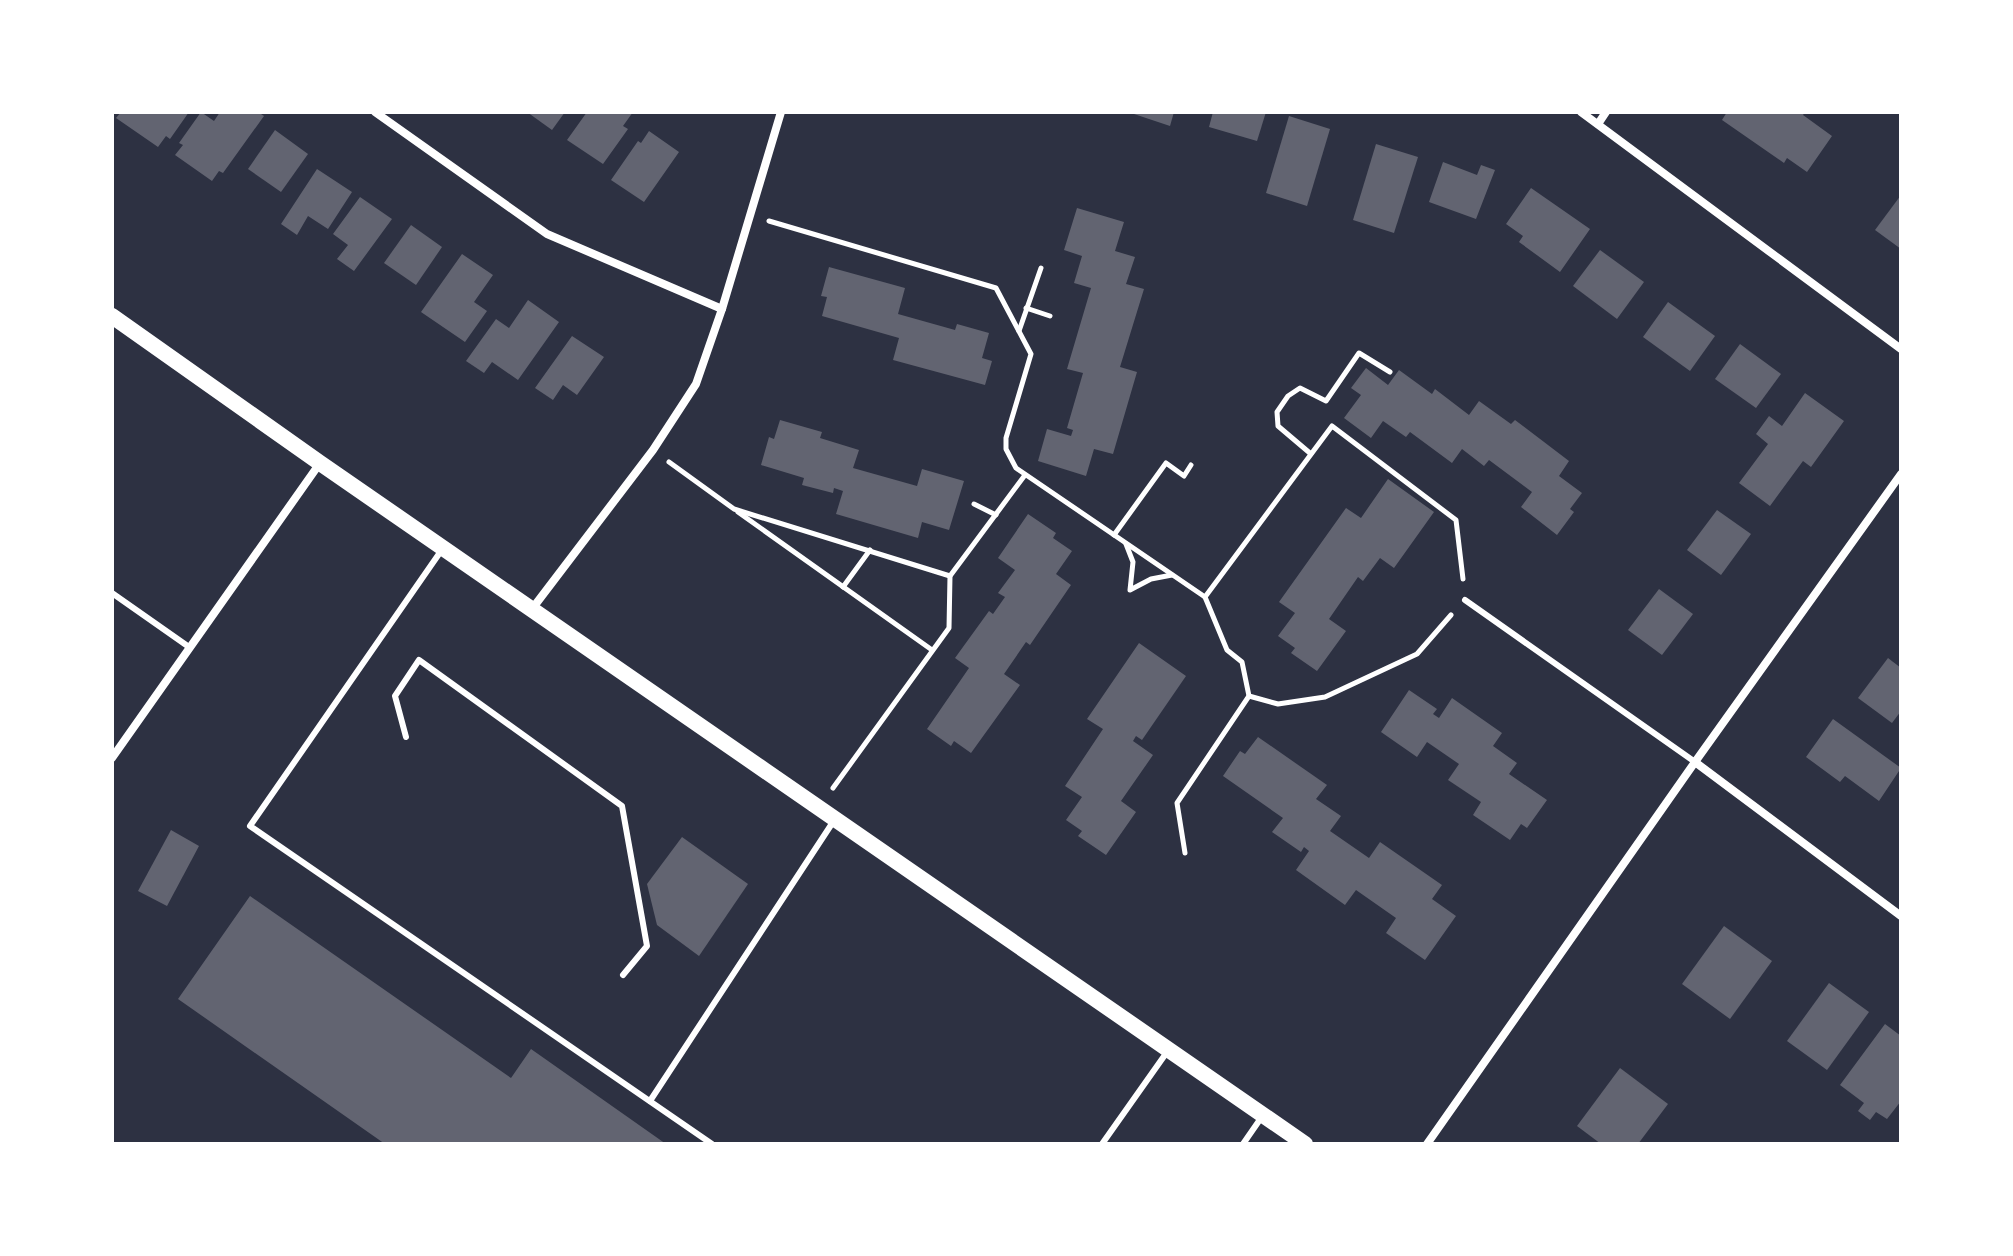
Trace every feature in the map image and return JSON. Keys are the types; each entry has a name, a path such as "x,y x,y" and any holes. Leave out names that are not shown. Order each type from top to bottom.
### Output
{"main road":[{"path":"112,316 1305,1144"}],"street":[{"path":"375,112 547,234 722,309"},
{"path":"532,609 653,450 696,384 722,309 781,112"},
{"path":"1581,112 1901,349"},
{"path":"1598,124 1606,112"},
{"path":"112,758 320,463"},
{"path":"1427,1144 1901,474"},
{"path":"1695,762 1901,916"}],"lane":[{"path":"443,548 250,826 712,1144"},
{"path":"112,593 189,647"},
{"path":"1465,600 1695,762"},
{"path":"406,737 395,696 419,660 622,806 647,946 623,975"},
{"path":"650,1101 835,819"},
{"path":"1103,1144 1169,1050"},
{"path":"1243,1144 1263,1115"}],"path":[{"path":"748,215 996,288 1031,354 1008,428 1006,449 1016,468 1205,597 1227,650 1242,662 1249,696 1177,803 1185,853"},
{"path":"1019,331 1041,268"},
{"path":"1026,308 1050,316"},
{"path":"1311,454 1278,426 1277,412 1288,396 1300,388 1326,401 1359,353 1390,372"},
{"path":"1205,597 1332,426 1456,520 1465,600 1417,654 1325,697 1278,704 1249,696"},
{"path":"653,450 932,650"},
{"path":"1114,535 1166,463 1184,476 1191,465"},
{"path":"819,808 949,628 950,576 1025,475"},
{"path":"974,504 996,515"},
{"path":"734,509 950,576"},
{"path":"1125,543 1133,562 1130,590 1151,579 1173,575"},
{"path":"843,587 870,550"}],"building":[{"path":"121,112 189,112 170,139 166,136 158,147 116,118"},
{"path":"201,112 214,121 220,112 258,112 264,116 223,173 219,171 212,181 175,155 183,145 179,143"},
{"path":"527,112 565,112 552,130"},
{"path":"587,112 633,112 623,126 628,129 603,164 567,140"},
{"path":"1128,112 1174,112 1170,126"},
{"path":"1213,112 1266,112 1257,141 1209,127"},
{"path":"1727,112 1805,112 1803,115 1832,136 1807,172 1787,158 1784,163 1722,120"},
{"path":"1289,116 1330,129 1307,206 1266,193"},
{"path":"275,130 308,154 281,192 248,169"},
{"path":"649,131 679,152 644,202 611,180 638,141 641,143"},
{"path":"1376,144 1418,157 1394,233 1353,220"},
{"path":"1443,162 1477,175 1481,165 1495,170 1476,219 1429,202"},
{"path":"317,169 352,192 328,229 308,216 297,235 281,224"},
{"path":"1531,188 1590,229 1560,272 1519,242 1523,236 1506,224"},
{"path":"1901,195 1901,249 1875,230"},
{"path":"360,197 392,219 354,271 337,259 348,245 333,234"},
{"path":"1077,208 1124,222 1115,251 1135,257 1126,284 1144,289 1120,367 1137,372 1113,454 1094,449 1086,476 1038,461 1047,429 1071,436 1073,430 1067,428 1083,373 1067,369 1091,288 1074,283 1082,256 1064,250"},
{"path":"411,225 442,247 416,285 384,263"},
{"path":"1600,250 1644,282 1617,319 1573,286"},
{"path":"462,254 493,275 474,302 487,311 465,342 421,312"},
{"path":"829,267 905,288 898,314 955,330 957,324 989,333 982,358 992,361 985,385 893,360 899,338 822,316 827,297 821,296"},
{"path":"528,300 559,322 518,380 492,362 484,373 466,361 496,319 509,328"},
{"path":"1668,302 1715,336 1690,371 1643,337"},
{"path":"572,336 604,357 577,395 563,385 553,400 535,388"},
{"path":"1740,344 1781,374 1756,408 1715,379"},
{"path":"1366,368 1388,385 1399,370 1432,394 1435,389 1469,415 1479,401 1511,424 1515,420 1569,461 1559,476 1582,493 1570,509 1574,512 1557,535 1521,507 1532,492 1489,460 1484,466 1462,449 1452,463 1410,432 1406,437 1383,421 1371,438 1344,418 1361,395 1351,388"},
{"path":"1805,393 1844,421 1811,467 1803,461 1770,506 1739,483 1768,444 1756,434 1769,416 1782,426"},
{"path":"780,420 822,432 820,438 859,450 853,468 917,486 922,469 964,481 949,530 922,522 918,538 836,514 843,491 834,488 833,493 802,485 804,478 761,465 769,437 774,439"},
{"path":"1388,479 1434,512 1394,568 1380,558 1363,581 1358,577 1329,619 1346,631 1317,671 1291,653 1295,648 1278,636 1295,613 1279,602 1346,508 1361,518"},
{"path":"1717,510 1751,534 1721,575 1687,550"},
{"path":"1028,514 1056,533 1053,538 1072,551 1056,574 1071,585 1030,645 1026,642 1004,674 1020,685 971,753 954,741 951,746 927,729 969,668 955,658 989,611 993,614 1005,597 998,593 1015,570 998,558"},
{"path":"1659,589 1693,614 1662,655 1628,630"},
{"path":"1139,643 1186,676 1142,740 1136,736 1133,741 1153,755 1121,801 1136,812 1106,855 1078,836 1082,831 1066,820 1082,797 1065,786 1103,729 1087,719"},
{"path":"1888,658 1901,668 1901,711 1892,723 1858,698"},
{"path":"1409,690 1437,709 1433,714 1439,718 1452,698 1502,733 1493,746 1517,763 1509,774 1547,800 1527,828 1521,824 1510,840 1473,815 1481,802 1448,780 1459,764 1427,742 1417,757 1381,732"},
{"path":"1833,719 1901,768 1879,801 1845,776 1840,782 1806,757"},
{"path":"1258,737 1327,785 1316,799 1341,816 1330,831 1369,858 1380,842 1442,885 1432,899 1456,916 1425,960 1386,933 1396,918 1356,890 1345,905 1296,870 1309,851 1304,847 1301,852 1272,832 1283,818 1223,776 1240,751 1245,754"},
{"path":"171,830 199,846 167,906 138,891"},
{"path":"682,837 748,884 699,956 657,925 647,884"},
{"path":"250,896 511,1078 531,1049 666,1144 385,1144 178,999"},
{"path":"1724,926 1772,961 1730,1019 1682,984"},
{"path":"1829,983 1869,1012 1827,1070 1787,1041"},
{"path":"1885,1024 1901,1036 1901,1101 1887,1119 1876,1112 1870,1120 1858,1111 1864,1103 1840,1085"},
{"path":"1620,1068 1668,1104 1638,1144 1601,1144 1577,1126"}]}
